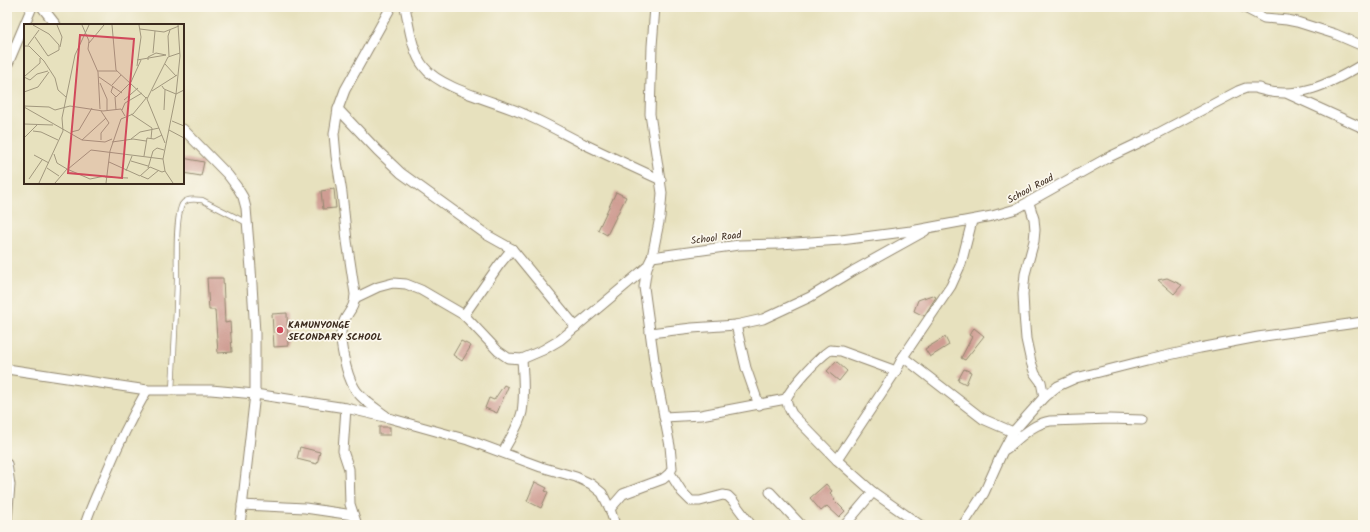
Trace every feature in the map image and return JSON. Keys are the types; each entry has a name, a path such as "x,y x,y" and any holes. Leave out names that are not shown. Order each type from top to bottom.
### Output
{"street":[{"path":"25,24 32,7"},
{"path":"42,7 55,24"},
{"path":"389,418 354,388 343,355 341,328 344,320 352,310 355,298 334,134 338,109 345,90 391,7"},
{"path":"405,7 418,56 423,67 432,76 460,90 524,114 660,180"},
{"path":"610,509 623,494 663,479 670,473 672,468 672,460 656,375 644,287 647,267 652,257 660,217 662,193 650,114 655,7"},
{"path":"1243,7 1264,18 1297,22 1335,34 1363,46"},
{"path":"7,66 24,26"},
{"name":"School Road","path":"652,257 739,245 841,240 972,221 1016,209 1029,203 1107,158 1149,138 1238,91 1246,88 1260,88 1258,89 1276,94 1302,92 1317,88 1345,75 1363,64"},
{"path":"1286,93 1363,128"},
{"path":"338,109 401,173 487,235 512,249 576,327"},
{"path":"184,130 228,175 243,197 246,208 255,333 255,394 240,525"},
{"path":"1029,203 1034,219 1035,230 1034,241 1025,274 1023,294 1024,314 1026,339 1031,362 1034,374 1041,382 1044,398"},
{"path":"837,460 896,371 903,357 952,286 961,264 972,221"},
{"path":"650,333 736,325 763,319 810,296 933,227"},
{"path":"464,315 512,249"},
{"path":"355,298 378,287 393,283 406,284 421,290 464,315 498,351 508,358 522,359 543,350 560,340 647,267"},
{"path":"963,525 984,493 1013,432 1044,398 1058,386 1076,378 1200,348 1258,337 1363,322"},
{"path":"736,325 746,368 759,405"},
{"path":"896,371 841,351 830,350 789,392 786,399 792,414 837,460 873,492 920,525"},
{"path":"903,357 983,419 1013,432"},
{"path":"503,452 522,413 522,359"},
{"path":"7,369 147,390 211,390 255,394 346,408 389,418 468,440 541,467 576,477 591,484 602,494 610,509 615,525"},
{"path":"85,525 88,514 116,450 132,416 147,390"},
{"path":"664,417 701,415 786,399"},
{"path":"346,408 343,442 348,469 350,504 357,525"},
{"path":"1002,453 1032,427 1041,423 1050,421 1110,419 1142,420"},
{"path":"7,464 10,485 7,520"},
{"path":"670,473 682,492 690,501 700,501 723,495 728,496 734,501 751,525"},
{"path":"770,492 801,525"},
{"path":"845,525 873,492"},
{"path":"242,505 305,508 353,515"}],"lane":[{"path":"172,390 176,322 178,224 181,206 187,200 202,200 247,223"}],"building":[{"path":"184,158 204,162 201,176 184,173"},
{"path":"334,189 336,208 323,209 321,191"},
{"path":"616,192 626,197 607,235 598,230"},
{"path":"207,278 223,278 225,323 230,322 232,352 218,353 215,310 209,310"},
{"path":"1167,278 1182,285 1174,294 1158,280"},
{"path":"932,295 936,297 924,316 914,311 918,300"},
{"name":"KAMUNYONGE SECONDARY SCHOOL","path":"287,313 288,346 274,347 272,314"},
{"path":"974,328 984,336 965,360 961,358 972,337 969,335"},
{"path":"945,337 949,345 930,357 925,349"},
{"path":"461,341 471,346 462,361 453,355"},
{"path":"836,361 847,371 839,381 827,371"},
{"path":"964,369 971,372 966,384 958,380"},
{"path":"504,385 508,387 497,413 485,408 489,398 494,400"},
{"path":"379,427 390,427 390,435 379,435"},
{"path":"300,447 320,452 317,464 297,459"},
{"path":"535,482 547,488 545,491 548,492 541,508 527,501"},
{"path":"826,484 832,491 830,493 835,499 834,500 845,511 839,517 827,506 821,511 810,498"}],"place":[{"name":"KAMUNYONGE SECONDARY SCHOOL","path":"280,330"}]}
